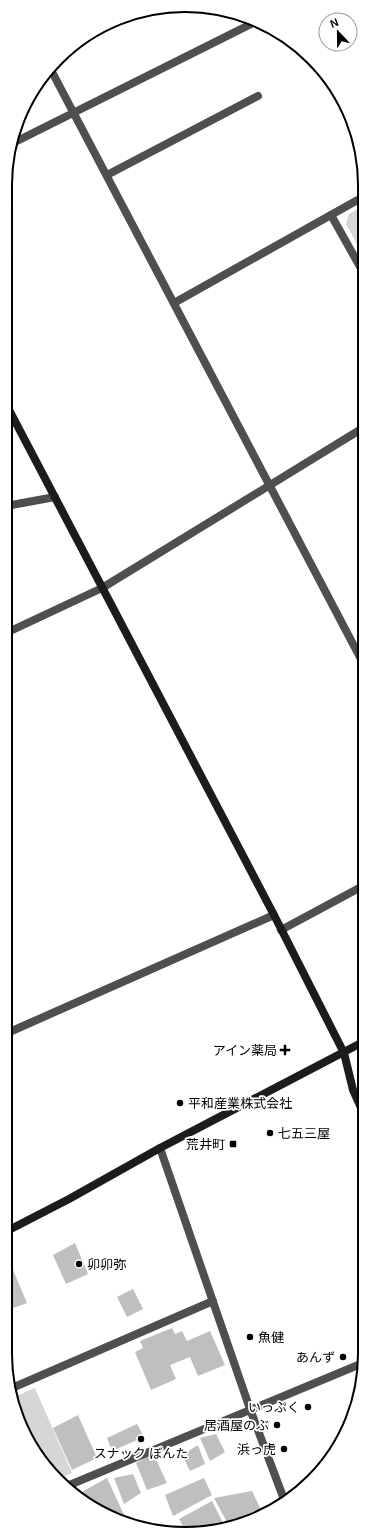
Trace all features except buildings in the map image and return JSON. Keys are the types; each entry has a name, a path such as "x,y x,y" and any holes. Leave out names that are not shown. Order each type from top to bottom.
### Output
{"street":[{"path":"18,141 74,114 250,25"},
{"path":"53,74 358,651"},
{"path":"107,175 258,96"},
{"path":"174,303 358,200"},
{"path":"331,215 358,262"},
{"path":"12,415 274,915 344,1053 353,1090 358,1101"},
{"path":"12,630 102,588 358,432"},
{"path":"12,505 55,497"},
{"path":"281,930 358,889"},
{"path":"12,1031 274,915"},
{"path":"12,1228 69,1199 160,1148 358,1045"},
{"path":"160,1148 250,1409 283,1496"},
{"path":"15,1387 213,1301"},
{"path":"71,1484 358,1365"}],"shaded area":[{"path":"358,209 358,246 346,224 349,214"},
{"path":"35,1388 72,1473 64,1477 41,1450 25,1420 17,1396"}],"place":[{"name":"アイン薬局","path":"285,1050"},
{"name":"平和産業株式会社","path":"180,1103"},
{"name":"七五三屋","path":"270,1133"},
{"name":"荒井町","path":"233,1144"},
{"name":"卯卯弥","path":"79,1264"},
{"name":"魚健","path":"250,1337"},
{"name":"あんず","path":"343,1357"},
{"name":"いっぷく","path":"308,1407"},
{"name":"居酒屋のぶ","path":"277,1425"},
{"name":"スナック ぼんた","path":"141,1439"},
{"name":"浜っ虎","path":"284,1449"}]}
